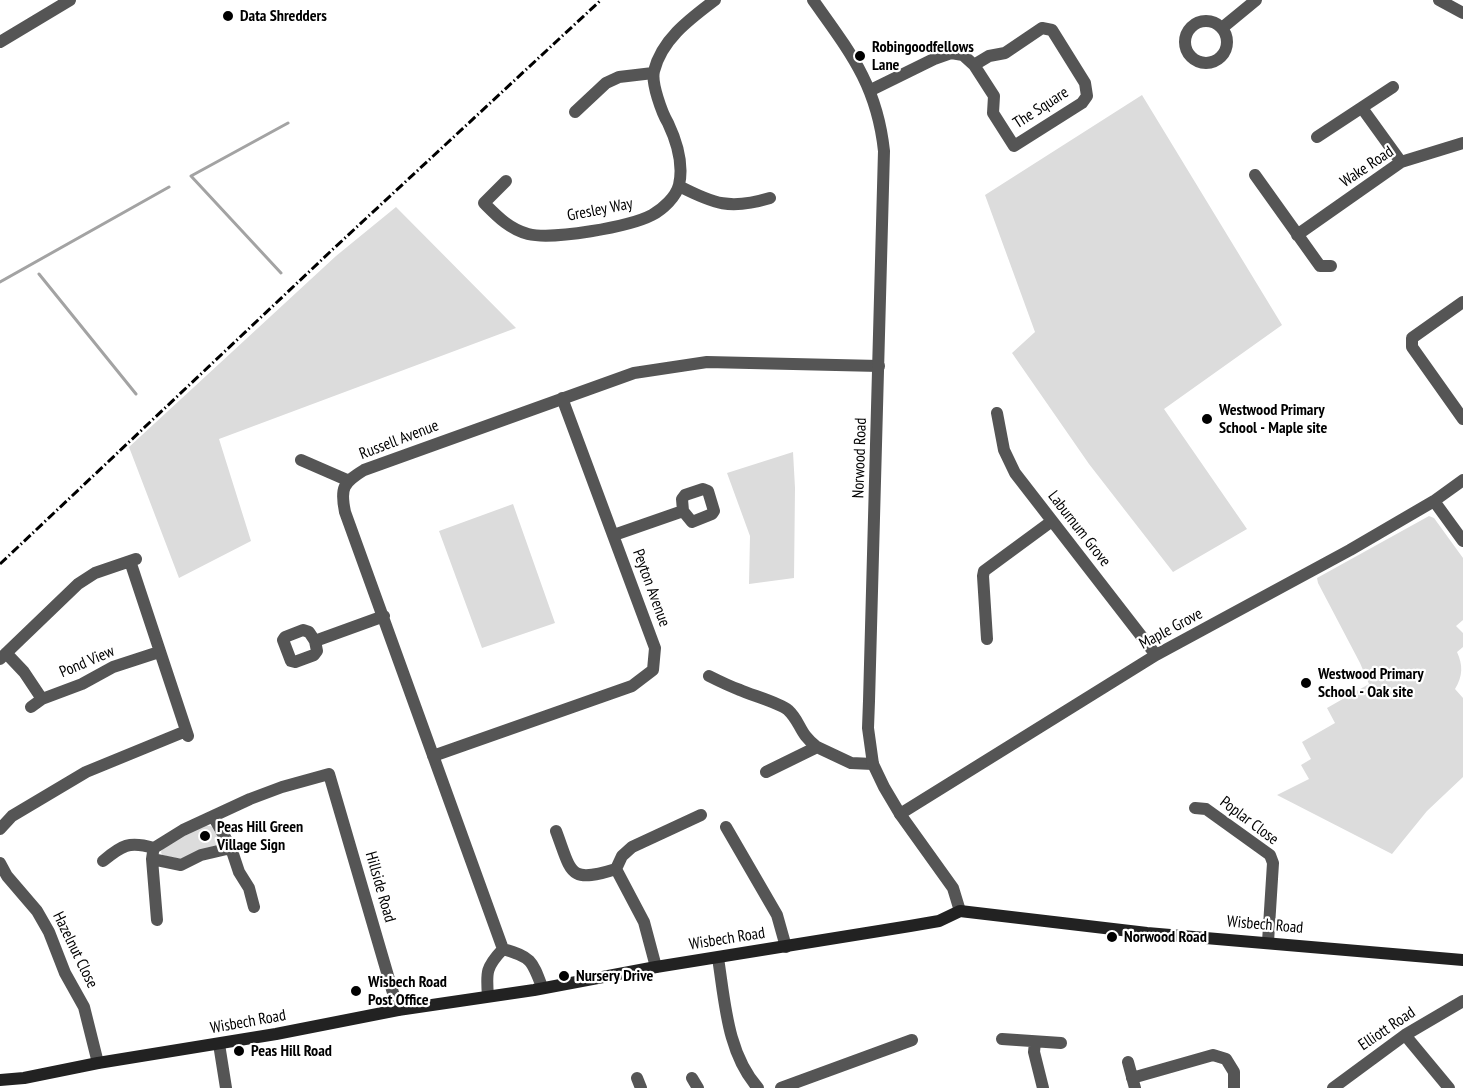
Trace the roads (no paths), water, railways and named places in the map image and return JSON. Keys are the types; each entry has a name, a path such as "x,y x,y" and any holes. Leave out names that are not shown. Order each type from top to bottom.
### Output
{"main road":[{"name":"Wisbech Road","path":"0,1080 24,1078 98,1063 219,1044 398,1010 939,921 960,911 1148,933 1463,960"}],"street":[{"path":"0,42 70,0"},
{"path":"715,0 680,27 666,45 653,73 664,116 678,145 679,186 708,200 731,205 752,204 770,198"},
{"name":"Norwood Road","path":"813,0 861,70 871,90 881,126 884,151 868,710 870,746 873,764 884,787 900,814 953,888 960,911"},
{"path":"1222,28 1256,0"},
{"path":"1439,0 1463,13"},
{"name":"The Square","path":"1042,28 1052,30 1085,83 1087,96 1082,103 1014,146 993,113 994,96 974,65 989,56 1005,53 1042,28"},
{"path":"871,90 951,53 963,55 974,65"},
{"path":"575,112 606,83 619,77 653,73"},
{"path":"1317,137 1393,87"},
{"path":"1362,108 1401,162"},
{"name":"Wake Road","path":"1297,235 1401,162 1463,143"},
{"path":"1254,175 1320,266 1331,266"},
{"name":"Gresley Way","path":"506,181 484,203 505,224 517,230 544,235 615,227 644,218 663,207 679,186"},
{"path":"1463,302 1412,338 1412,347 1463,419"},
{"name":"Russell Avenue","path":"503,949 345,512 341,494 348,480 363,470 634,373 707,362 879,366"},
{"name":"Peyton Avenue","path":"433,756 632,686 653,670 655,648 562,398"},
{"name":"Laburnum Grove","path":"997,413 1004,450 1015,473 1156,655"},
{"path":"301,460 348,480"},
{"name":"Maple Grove","path":"900,814 1156,655 1350,550 1434,501 1463,480"},
{"path":"1434,501 1463,541"},
{"path":"614,536 683,511"},
{"path":"987,639 984,571 1052,521"},
{"path":"0,830 12,816 86,772 187,734 159,652 134,560 95,573 78,584 3,656 24,672 42,699"},
{"path":"315,641 384,616"},
{"name":"Pond View","path":"31,707 42,699 82,684 113,667 159,652"},
{"path":"710,676 786,708 793,715 807,740 817,747 851,763 873,764"},
{"path":"766,772 817,747"},
{"name":"Hillside Road","path":"213,816 282,787 329,774 398,1010"},
{"name":"Poplar Close","path":"1195,808 1206,809 1270,855 1273,863 1268,942"},
{"path":"556,831 569,866 579,876 592,876 616,868 622,856 632,847 700,815"},
{"path":"153,853 183,830 213,816 231,848 239,872 249,888 254,907"},
{"path":"726,827 777,915 786,946"},
{"path":"103,861 126,845 139,844 181,865 201,855 231,848"},
{"path":"153,853 157,920"},
{"name":"Hazelnut Close","path":"0,863 7,876 37,911 49,932 65,973 84,1007 98,1063"},
{"path":"616,868 644,922 656,967"},
{"path":"488,996 486,975 489,966 503,949 524,954 534,966 542,987"},
{"path":"718,958 735,1049 751,1080 758,1088"},
{"name":"Elliott Road","path":"1333,1088 1405,1035 1463,1001"},
{"path":"1405,1035 1449,1088"},
{"path":"1002,1039 1061,1043"},
{"path":"781,1088 912,1040"},
{"path":"1035,1042 1034,1052 1042,1088"},
{"path":"219,1044 226,1088"},
{"path":"1128,1062 1134,1083 1213,1055 1226,1059 1234,1072 1234,1088"}],"waterway":[{"path":"281,273 191,176 288,123"},
{"path":"0,282 169,187"},
{"path":"39,274 136,394"}],"railway":[{"path":"0,564 601,0"}],"place":[{"name":"Data Shredders","path":"228,16"},
{"name":"Robingoodfellows Lane","path":"860,56"},
{"name":"Westwood Primary School - Maple site","path":"1207,419"},
{"name":"Westwood Primary School - Oak site","path":"1306,683"},
{"name":"Peas Hill Green Village Sign","path":"205,836"},
{"name":"Norwood Road","path":"1112,937"},
{"name":"Nursery Drive","path":"564,976"},
{"name":"Wisbech Road Post Office","path":"356,991"},
{"name":"Peas Hill Road","path":"239,1051"}]}
